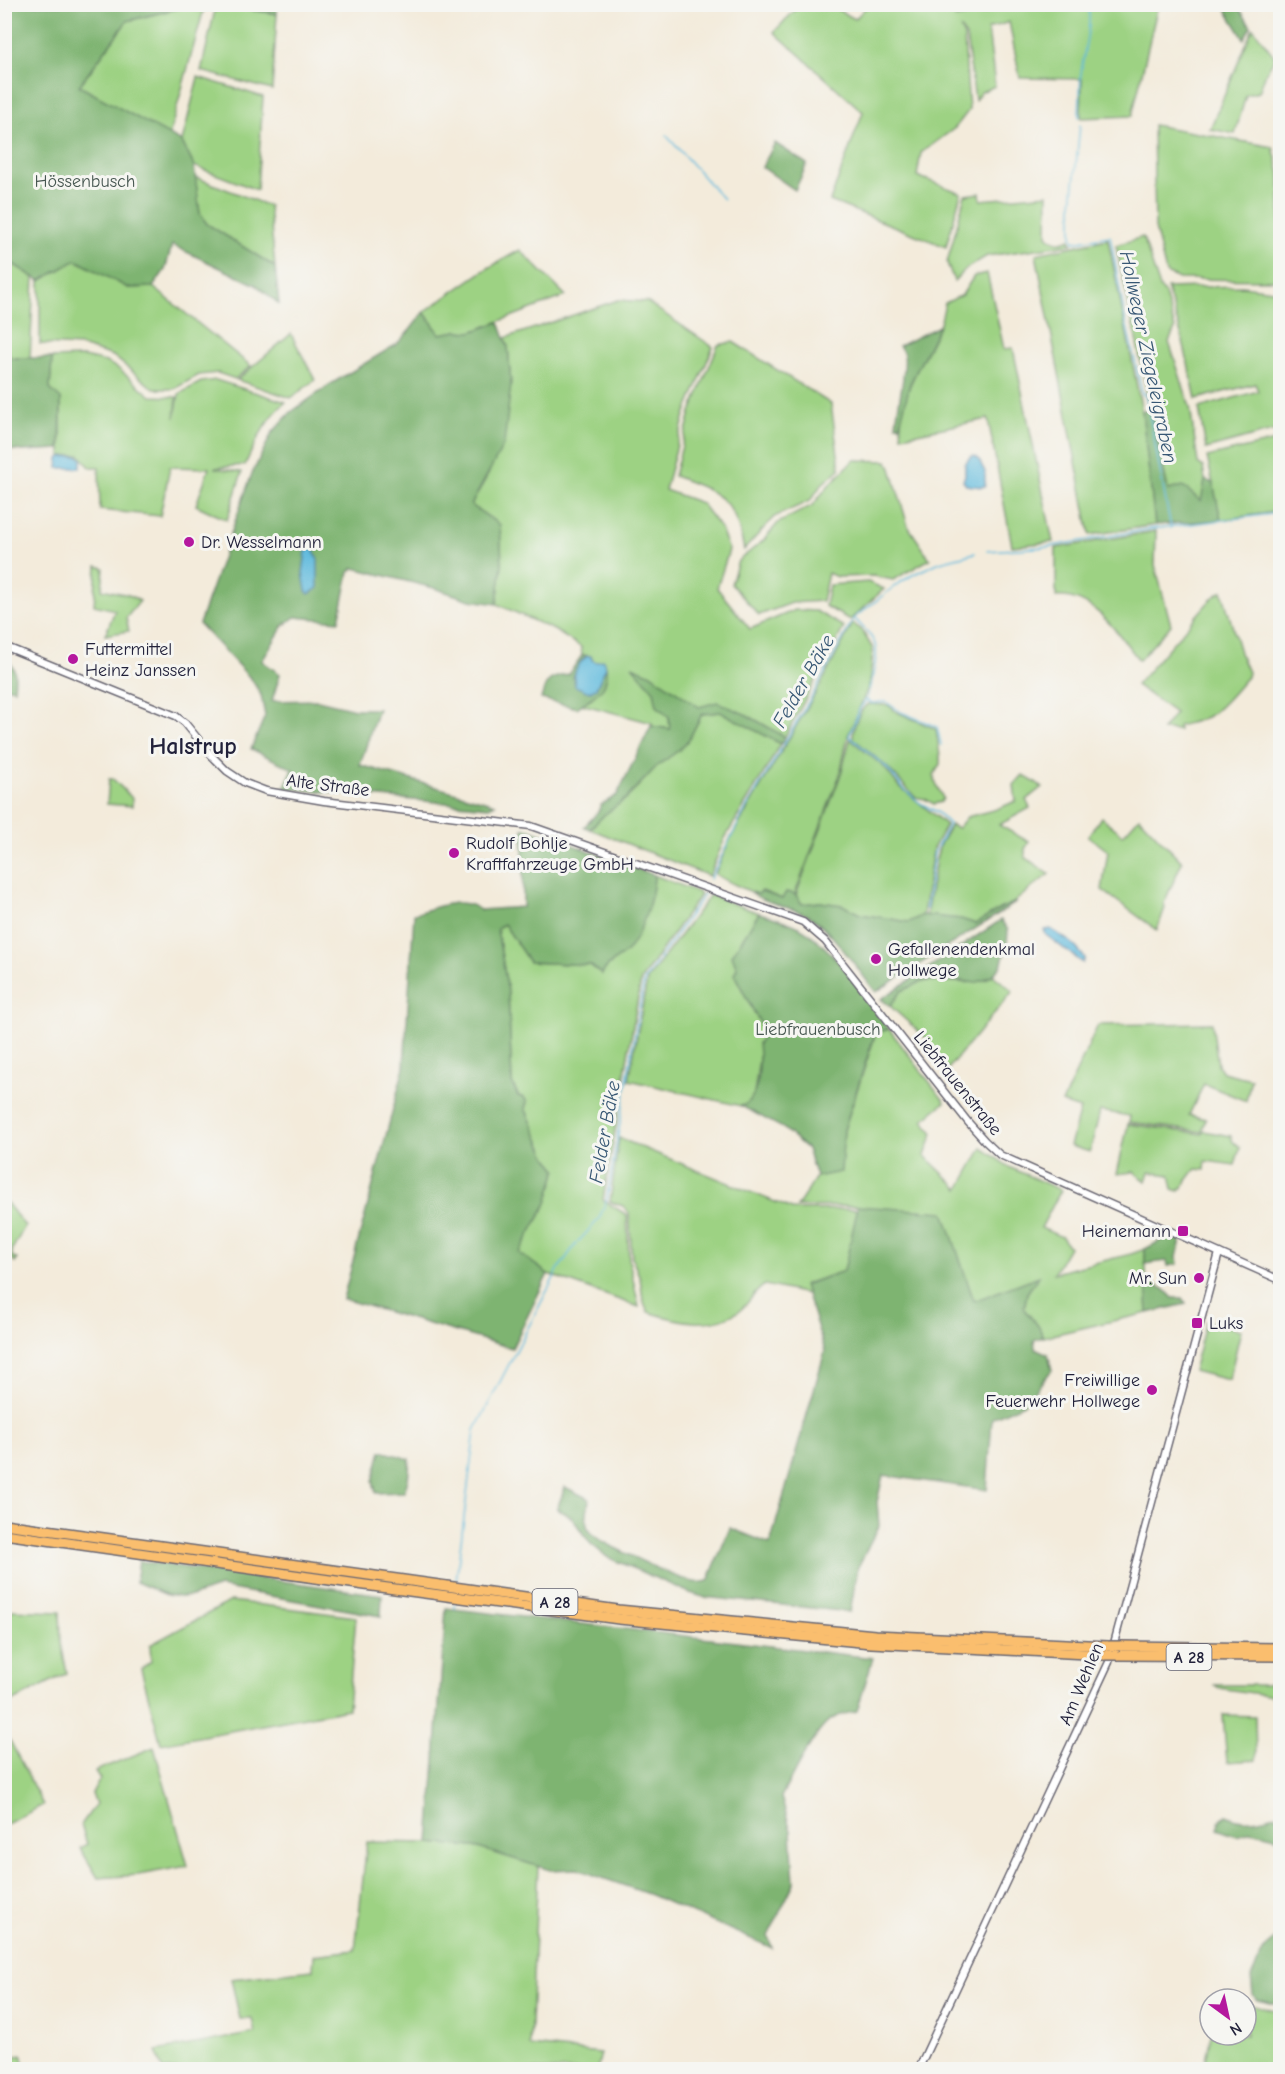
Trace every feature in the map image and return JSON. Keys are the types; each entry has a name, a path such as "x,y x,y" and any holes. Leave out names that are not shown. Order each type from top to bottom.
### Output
{"highway":[{"name":"A 28","path":"4,1524 618,1610 875,1635 1118,1651 1281,1656"},
{"name":"A 28","path":"4,1534 619,1619 871,1643 1106,1650"},
{"name":"A 28","path":"1118,1651 1281,1648"}],"street":[{"name":"Alte Straße","path":"4,646 176,716 185,723 221,766 239,779 266,791 324,801 531,826 681,878"},
{"name":"Liebfrauenstraße","path":"681,878 791,917 803,922 818,934 968,1122 1000,1155 1281,1280"},
{"name":"Am Wehlen","path":"918,2070 1109,1662 1219,1253"}],"green space":[{"path":"869,4 954,5 956,18 988,12 989,5 1158,5 1132,116 1081,118 1082,79 1020,78 1009,22 988,29 995,86 981,92 975,100 966,36 960,28 964,37 969,110 955,128 921,153 917,176 961,193 946,247 830,201 863,112 774,32 800,5 829,5 855,19"},
{"path":"954,4 989,5 988,12 955,18"},
{"name":"Hössenbusch","path":"4,5 191,5 127,21 79,86 182,142 194,166 200,214 207,224 275,267 279,304 256,285 172,245 165,270 153,287 128,288 76,260 40,281 5,259"},
{"path":"191,5 205,5 169,136 79,86 127,21"},
{"path":"216,5 277,14 272,90 201,71"},
{"path":"225,5 277,5 277,14"},
{"path":"1223,5 1237,5 1251,26 1244,39"},
{"path":"1253,28 1275,57 1259,92 1246,95 1235,134 1210,129"},
{"path":"198,77 263,97 257,190 194,166 182,142"},
{"path":"1153,125 1273,147 1280,174 1280,280 1179,279 1166,273 1155,228"},
{"path":"775,143 807,164 795,190 762,167"},
{"path":"195,177 269,206 275,267 207,224 200,214"},
{"path":"980,193 981,200 1048,194 1047,235 1057,242 1070,239 1072,244 987,256 967,268 954,281 947,263 965,195"},
{"path":"1143,237 1160,288 1165,294 1175,329 1169,342 1190,407 1198,463 1203,467 1205,480 1202,502 1168,490 1116,245"},
{"path":"1108,239 1142,411 1155,525 1090,535 1036,254"},
{"path":"520,250 566,296 471,332 457,331 440,334 424,312 483,271"},
{"path":"5,259 34,277 30,358 10,358 5,348"},
{"path":"76,260 128,288 153,287 251,366 235,379 218,373 199,375 174,389 154,389 113,356 81,346 40,344 40,281"},
{"path":"987,273 1004,349 1013,348 1053,542 1012,546 988,419 902,436 901,421 907,393 939,326 945,303 962,295 974,276"},
{"path":"1242,286 1280,291 1280,429 1206,449 1199,408 1258,391 1255,384 1196,399 1183,341 1167,288"},
{"path":"618,300 647,302 713,347 685,415 665,490 701,503 721,529 729,550 717,588 750,629 795,610 816,611 844,627 785,737 747,715 699,707 649,673 645,679 655,691 657,706 669,717 670,729 651,726 652,723 581,704 592,698 606,667 603,661 596,662 591,656 582,655 581,647 554,630 497,604 502,564 500,525 471,505 489,473 511,384 508,347 505,338"},
{"path":"424,312 440,334 457,331 471,332 499,322 508,347 511,384 504,444 471,505 500,525 502,564 497,604 470,600 434,588 354,568 349,572 339,621 295,617 283,626 262,661 280,674 272,701 318,700 355,709 378,709 360,765 495,804 489,807 284,788 293,769 251,749 265,716 261,695 252,680 199,624 251,476 272,433 291,412 331,384 397,344"},
{"path":"939,326 910,384 900,425 896,425 905,361 899,346"},
{"path":"291,334 315,380 291,398 237,380"},
{"path":"733,342 831,404 840,469 822,484 810,501 774,517 744,550 735,519 723,500 703,488 674,476 691,412 718,345"},
{"path":"5,348 11,358 52,358 50,389 61,399 60,449 23,451 5,449"},
{"path":"83,357 106,362 119,369 151,396 177,397 175,418 179,394 201,382 216,380 286,402 267,423 245,465 214,468 242,472 227,520 196,505 209,468 170,467 160,516 100,510 99,467 90,467 80,455 61,456 61,400 50,389 52,358"},
{"path":"1151,409 1168,490 1183,486 1201,501 1205,480 1213,483 1221,520 1155,525 1142,411"},
{"path":"1280,440 1280,511 1221,520 1207,457"},
{"path":"854,460 887,461 908,526 930,559 893,580 874,576 837,577 828,573 822,601 792,603 759,615 731,584 738,561 764,540 778,523 813,505"},
{"path":"1156,531 1155,565 1171,625 1139,660 1114,628 1093,609 1070,598 1056,597 1056,548"},
{"path":"97,566 104,568 102,589 129,595 140,601 126,618 129,631 105,635 115,610 94,605"},
{"path":"868,582 884,589 850,620 825,606 829,585"},
{"path":"1222,591 1248,672 1247,677 1210,715 1178,726 1179,730 1162,730 1175,713 1136,685 1212,598"},
{"path":"853,623 863,632 873,649 870,683 848,736 840,774 795,894 786,892 782,899 762,891 759,894 749,891 715,874 730,839 821,684"},
{"path":"582,655 587,656 581,661 573,677 596,688 606,667 607,675 603,688 577,708 541,699 549,680 569,674"},
{"path":"4,656 14,671 14,689 5,687"},
{"path":"632,666 649,673 699,707 717,702 747,715 785,737 781,744 721,712 702,714 689,739 679,750 657,766 627,798 590,829 584,827 598,812 601,805 617,795 651,726 670,729 669,717 657,706 654,691"},
{"path":"868,704 888,705 897,712 936,729 940,764 934,775 943,798 941,802 934,804 915,797 887,767 853,738 857,719"},
{"path":"721,712 781,744 725,838 709,876 590,829 627,798 657,766 679,750 689,739 702,714"},
{"path":"850,739 884,767 898,785 946,825 933,849 923,915 909,922 860,914 842,905 820,902 802,904 796,895 841,774"},
{"path":"1023,775 1042,787 1026,800 1030,808 999,825 1029,842 1025,849 1025,857 1049,874 1013,903 976,924 961,919 926,916 940,844 951,825 958,828 967,817 1016,801 1014,785"},
{"path":"109,779 113,779 132,798 132,806 107,804"},
{"path":"1101,817 1123,835 1139,817 1182,862 1164,903 1165,908 1157,930 1102,890 1108,851 1088,836"},
{"path":"523,829 530,829 654,875 650,903 634,942 602,974 590,965 529,962 504,924 497,929 508,992 512,1083 518,1096 527,1102 525,1108 547,1157 557,1169 547,1203 519,1253 548,1274 512,1348 343,1299 404,1067 414,914 456,903 465,903 480,910 523,907"},
{"path":"654,875 698,892 700,895 641,980 603,1200 627,1215 629,1260 639,1307 548,1274 519,1253 547,1203 557,1169 547,1157 525,1108 527,1102 519,1096 512,1083 508,992 497,929 504,924 529,962 590,965 602,974 638,928 651,898"},
{"path":"761,891 782,899 786,892 795,894 802,904 820,902 842,905 860,914 909,922 923,915 961,919 976,924 1001,908 1017,902 876,992 834,939 816,921 807,915 751,893 759,894"},
{"path":"710,895 759,913 733,955 737,968 734,974 761,1025 762,1038 754,1094 747,1105 741,1106 629,1080 647,980"},
{"name":"Liebfrauenbusch","path":"759,913 799,927 824,946 848,973 889,1029 875,1033 844,1130 841,1172 816,1177 807,1149 783,1128 741,1106 748,1103 756,1088 759,1069 758,1043 762,1038 761,1025 734,974 737,968 732,955"},
{"path":"1001,920 1008,930 1007,945 1001,966 993,975 976,983 943,979 925,980 901,991 890,1006 881,999"},
{"path":"993,975 1013,991 947,1070 929,1047 926,1038 890,1006 900,992 914,984 925,981 971,982"},
{"path":"1212,1023 1218,1065 1223,1072 1251,1079 1246,1101 1204,1084 1189,1115 1206,1119 1202,1132 1129,1122 1130,1116 1100,1111 1090,1152 1070,1146 1080,1109 1062,1103 1098,1025"},
{"path":"889,1029 945,1102 923,1120 933,1133 925,1156 959,1189 982,1148 1011,1168 1061,1190 1041,1228 1062,1237 1069,1247 1054,1273 1145,1249 1148,1313 1043,1337 1024,1309 1027,1293 1038,1277 974,1301 858,1206 797,1207 816,1177 840,1172 844,1130 876,1033"},
{"path":"1128,1124 1202,1134 1204,1131 1231,1136 1233,1142 1240,1147 1235,1165 1206,1161 1205,1170 1196,1169 1179,1191 1173,1189 1170,1175 1149,1172 1146,1181 1134,1172 1117,1174"},
{"path":"619,1138 792,1209 858,1209 844,1271 805,1284 807,1294 765,1285 739,1311 717,1320 682,1321 648,1312 643,1300 640,1278 632,1258 629,1213 623,1206 610,1202"},
{"path":"5,1203 25,1226 12,1250 12,1256 17,1259 15,1262 5,1253"},
{"path":"858,1206 944,1212 974,1301 1039,1276 1027,1293 1024,1309 1043,1337 1034,1340 1035,1348 1048,1354 1052,1370 1024,1404 992,1418 987,1490 883,1475 877,1502 879,1526 858,1567 850,1612 703,1597 607,1557 590,1543 572,1518 557,1509 565,1487 589,1499 587,1523 589,1531 595,1536 638,1560 686,1580 708,1581 730,1528 770,1544 825,1351 804,1285 844,1271"},
{"path":"1171,1235 1181,1240 1177,1257 1178,1264 1168,1266 1167,1261 1145,1264 1145,1249"},
{"path":"1146,1282 1164,1289 1173,1298 1182,1298 1186,1304 1148,1313"},
{"path":"1206,1321 1241,1330 1229,1380 1193,1371"},
{"path":"381,1451 410,1459 404,1492 376,1493 373,1481"},
{"path":"139,1561 382,1595 381,1616 220,1587 193,1596 167,1595 136,1582"},
{"path":"231,1601 356,1617 348,1709 161,1744 141,1669 151,1661 150,1645"},
{"path":"446,1608 873,1658 857,1711 836,1717 826,1724 807,1749 781,1797 791,1831 794,1883 768,1936 772,1948 651,1895 577,1869 550,1870 475,1847 429,1843"},
{"path":"10,1610 60,1612 61,1643 67,1673 10,1703 7,1644"},
{"path":"1215,1685 1280,1685 1280,1697 1219,1688"},
{"path":"1223,1715 1255,1716 1256,1760 1227,1762"},
{"path":"4,1729 43,1805 5,1825 4,1825"},
{"path":"154,1747 188,1866 138,1875 98,1878 80,1848 87,1844 81,1825 96,1804 92,1794 100,1779 95,1771"},
{"path":"1280,1814 1280,1838 1251,1831 1237,1836 1217,1829 1219,1822 1227,1815 1246,1820"},
{"path":"367,1842 429,1843 475,1847 538,1866 530,2046 601,2053 597,2070 163,2070 156,2051 255,2033 252,2019 240,2019 231,1979 313,1970 314,1955 355,1950"},
{"path":"1280,1933 1280,2005 1258,2000 1258,1987 1252,1987 1251,1977 1263,1951"},
{"path":"1258,2007 1280,2012 1280,2069 1204,2069 1209,2047 1258,2047"},
{"path":"22,2055 25,2068 5,2069 5,2058"}],"water":[{"path":"78,456 82,459 80,468 58,468 61,457"},
{"path":"970,457 978,458 985,472 985,486 982,487 966,485 963,481 965,464"},
{"path":"313,547 318,560 318,588 309,594 306,591 303,573 306,551"},
{"path":"587,656 591,656 596,662 603,660 606,667 596,688 589,692 575,686 574,681 576,670"},
{"path":"1051,929 1072,943 1085,958 1083,963 1046,935 1044,930"}],"waterway":[{"name":"Hollweger Ziegeleigraben","path":"1079,117 1081,73 1089,25 1089,4"},
{"name":"Hollweger Ziegeleigraben","path":"1080,125 1072,204 1072,236 1074,242 1110,236 1125,318 1142,393 1146,397 1171,528"},
{"path":"666,135 723,199"},
{"name":"Felder Bäke","path":"987,551 1047,547 1151,529 1280,513"},
{"name":"Felder Bäke","path":"710,879 744,812 812,696 854,618 914,574 940,562 975,553"},
{"path":"854,618 871,637 876,650 874,672 866,700 872,703 886,702 901,712 937,727 941,745"},
{"path":"866,700 860,708 849,736 886,767 904,789 920,803 937,812 949,824 934,853 926,909"},
{"name":"Felder Bäke","path":"578,1242 599,1219 607,1199 644,981 704,894"},
{"name":"Felder Bäke","path":"456,1581 475,1430 559,1268 576,1244"}],"place":[{"name":"Dr. Wesselmann","path":"189,542"},
{"name":"Futtermittel Heinz Janssen","path":"73,659"},
{"name":"Rudolf Bohlje Kraftfahrzeuge GmbH","path":"454,853"},
{"name":"Gefallenendenkmal Hollwege","path":"876,959"},
{"name":"Heinemann","path":"1183,1231"},
{"name":"Mr. Sun","path":"1199,1278"},
{"name":"Luks","path":"1197,1323"},
{"name":"Freiwillige Feuerwehr Hollwege","path":"1152,1390"}],"district":[{"name":"Halstrup","path":"193,746"}]}
